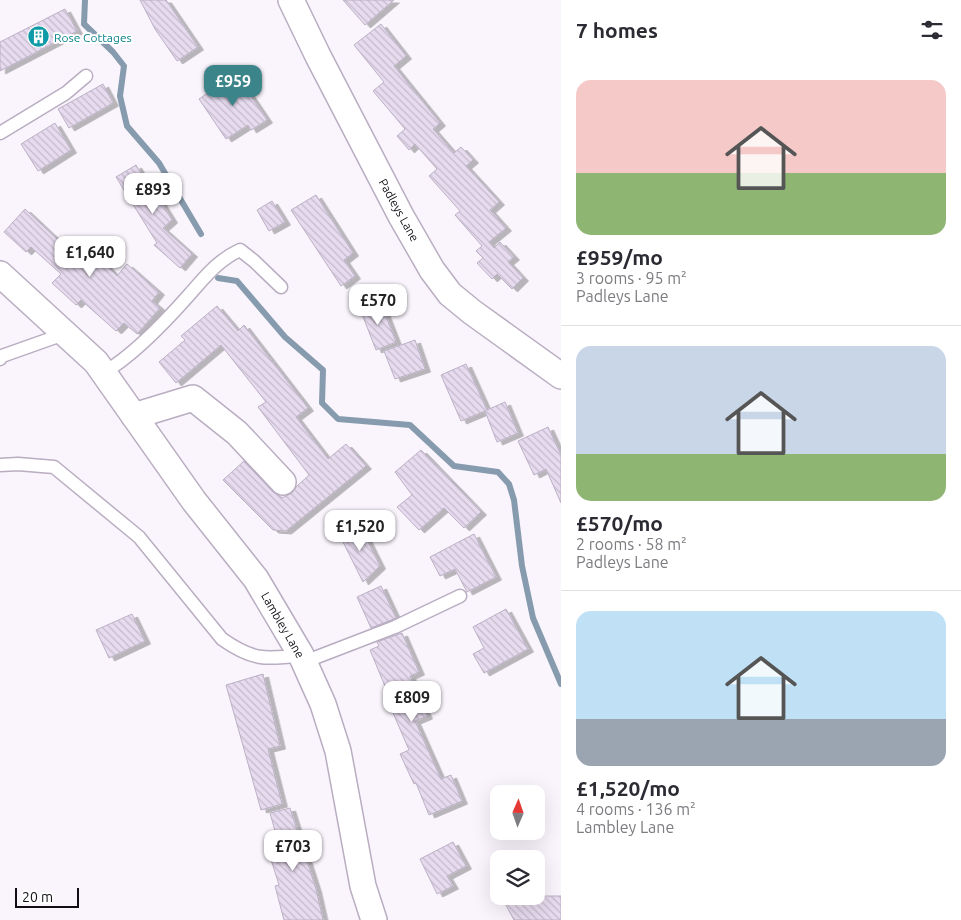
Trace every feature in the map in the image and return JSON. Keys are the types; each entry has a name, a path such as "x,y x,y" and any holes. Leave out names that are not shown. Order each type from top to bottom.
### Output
{"street":[{"name":"Padleys Lane","path":"291,0 396,208 432,270 450,294 561,376"},
{"name":"Lambley Lane","path":"0,274 96,362 194,501 256,579 303,659 323,704 338,751 363,886 374,920"},
{"path":"134,416 193,398 237,433 282,482"}],"lane":[{"path":"0,133 66,93 86,76"},
{"path":"103,373 137,348 208,274 229,255 240,250 281,287"},
{"path":"0,358 64,334"},
{"path":"0,466 18,464 54,467 139,537 222,639 238,650 257,658 303,659 395,627 460,596"}],"building":[{"path":"140,0 166,0 198,47 177,61 155,29"},
{"path":"343,0 394,0 365,25"},
{"name":"Rose Cottages","path":"65,9 77,31 0,71 0,42"},
{"path":"381,24 406,56 394,66 440,123 433,129 454,153 461,147 473,160 466,166 499,202 490,210 506,228 489,242 494,248 500,242 514,257 508,262 523,278 512,289 497,274 492,279 477,263 483,258 476,251 482,246 455,215 460,211 429,176 437,169 415,144 409,150 397,136 405,129 373,91 384,82 354,45"},
{"path":"236,74 267,120 251,130 248,125 226,139 199,99"},
{"path":"103,84 113,103 69,128 58,109"},
{"path":"55,123 71,150 38,171 21,144"},
{"path":"136,165 172,220 163,228 192,254 180,268 154,245 157,243 116,177"},
{"path":"316,195 353,253 344,260 355,276 341,286 291,210"},
{"path":"272,201 285,222 269,231 257,210"},
{"path":"25,209 59,241 60,239 94,268 101,260 117,276 127,264 159,292 152,301 160,308 137,334 124,323 116,331 81,300 76,305 52,283 61,274 31,247 26,252 4,232"},
{"path":"380,301 396,342 376,350 360,309"},
{"path":"217,306 238,331 244,325 308,408 296,417 328,459 346,444 366,466 286,531 273,530 223,480 244,461 273,492 282,498 292,493 309,475 258,407 266,402 221,345 176,383 159,362 185,340 181,336"},
{"path":"415,340 425,369 395,379 384,351"},
{"path":"466,364 487,410 505,402 518,433 497,442 485,411 461,421 441,375"},
{"path":"548,427 561,455 561,503 546,469 534,475 518,441"},
{"path":"421,450 481,512 464,528 444,508 419,530 397,507 412,495 395,472"},
{"path":"359,524 380,566 363,582 339,534"},
{"path":"474,534 496,577 467,592 455,569 440,576 430,557"},
{"path":"381,586 396,618 371,628 357,597"},
{"path":"506,609 528,649 484,673 473,654 484,648 473,627"},
{"path":"132,614 145,641 109,658 96,630"},
{"path":"402,633 419,672 410,676 427,716 415,721 441,779 451,775 462,801 429,815 416,783 414,784 400,754 409,750 384,692 387,691 370,650 379,646 377,642"},
{"path":"263,674 280,746 268,749 282,804 261,810 226,685"},
{"path":"290,808 316,889 323,920 284,920 275,886 279,885 269,853 280,849 270,813"},
{"path":"453,842 466,866 447,876 453,886 437,894 420,859"},
{"path":"545,896 561,896 561,920 514,920 506,905 545,905"}],"waterway":[{"path":"85,0 84,24 113,52 124,66 120,96 127,126 159,163 201,234"},
{"path":"218,278 237,281 285,337 323,370 322,403 338,419 410,425 454,466 498,472 509,484 514,500 522,566 533,618 561,684"}],"place":[{"name":"Rose Cottages","path":"38,37"}]}
